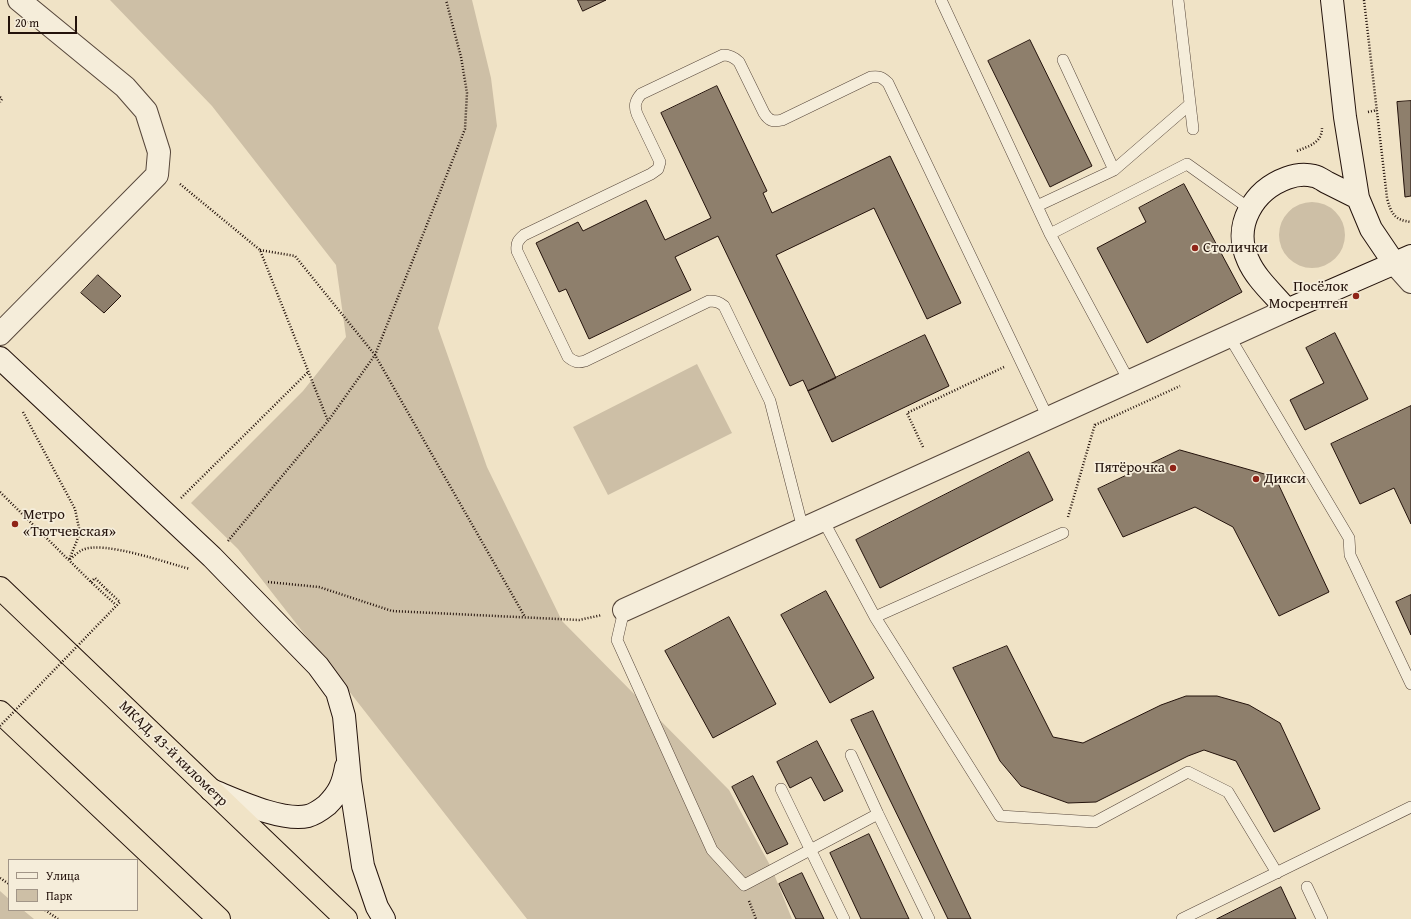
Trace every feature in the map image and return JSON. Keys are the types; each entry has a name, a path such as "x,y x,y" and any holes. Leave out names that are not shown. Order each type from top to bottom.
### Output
{"highway":[{"name":"МКАД, 43-й километр","path":"0,588 346,919"},
{"path":"0,712 218,919"}],"street":[{"path":"0,334 157,175 159,152 146,111 125,87 19,0"},
{"path":"1332,0 1344,110 1358,198 1371,228 1403,259 1411,282"},
{"path":"1287,310 1258,277 1247,259 1243,239 1243,228 1255,200 1270,185 1290,177 1302,175 1315,176 1358,198"},
{"path":"624,610 1229,336 1403,259"},
{"path":"0,358 212,557 318,666 337,692 344,716 350,781 363,866 377,907 384,919"},
{"path":"211,790 264,810 294,817 309,816 323,808 336,796 344,779 348,754"}],"lane":[{"path":"941,0 1050,234 1130,381"},
{"path":"1178,0 1189,105 1193,129"},
{"path":"803,529 770,401 724,306 715,301 709,301 579,363 568,357 517,251 516,245 518,239 524,235 652,174 658,169 660,162 635,106 637,99 641,94 723,55 729,55 739,62 767,119 774,122 782,120 871,77 878,76 883,78 888,83 1048,418"},
{"path":"1063,60 1114,170"},
{"path":"1037,206 1114,170 1189,105"},
{"path":"1050,234 1187,164 1250,209"},
{"path":"1229,336 1349,538 1350,555 1411,684"},
{"path":"823,520 875,617 1000,816 1095,822 1188,772 1228,792 1277,873"},
{"path":"875,617 1063,533"},
{"path":"624,610 617,640 712,850 744,885 878,814"},
{"path":"851,755 929,919"},
{"path":"781,789 844,919"},
{"path":"1182,919 1411,807"},
{"path":"1306,887 1322,919"}],"path":[{"path":"228,541 328,421 375,355 465,130 466,86 461,57 446,0"},
{"path":"1364,0 1387,198 1391,214 1402,221 1411,222"},
{"path":"0,97 2,99 0,102"},
{"path":"1291,154 1316,143 1322,134 1322,122"},
{"path":"180,184 260,250 328,421"},
{"path":"260,250 295,256 375,355 526,618"},
{"path":"923,447 907,413 1020,359"},
{"path":"176,502 308,372"},
{"path":"1063,533 1104,393"},
{"path":"20,407 75,509 80,533 69,560"},
{"path":"0,492 116,605"},
{"path":"69,560 83,550 100,547 137,554 197,571"},
{"path":"0,726 120,602 95,578 91,582"},
{"path":"266,581 319,587 392,611 579,620 624,610"},
{"path":"46,911 58,919"}],"green space":[{"path":"110,0 472,0 491,78 497,126 438,328 487,467 562,621 729,790 772,869 792,919 527,919 238,549 191,503 303,391 346,337 336,265 212,106"},
{"path":"1312,202 1325,205 1335,212 1342,222 1345,235 1342,248 1335,258 1325,265 1312,268 1299,265 1289,258 1282,248 1279,235 1282,222 1289,212 1299,205"},
{"path":"697,364 732,433 608,495 573,427"},
{"path":"0,891 8,898 8,911 24,911 34,919 0,919"}],"building":[{"path":"578,0 606,0 583,11"},
{"path":"1030,40 1092,166 1050,187 988,61"},
{"path":"717,86 767,191 763,193 772,213 890,156 961,303 927,319 874,208 776,255 836,378 808,391 803,380 790,386 718,236 675,257 691,290 589,339 566,289 559,292 536,243 578,222 583,231 646,200 665,240 711,218 661,113"},
{"path":"1411,101 1411,196 1405,197 1397,102"},
{"path":"1184,184 1242,292 1147,343 1097,248 1146,222 1139,208"},
{"path":"98,275 121,296 104,313 81,293"},
{"path":"1335,333 1368,399 1305,430 1290,400 1324,383 1306,348"},
{"path":"925,335 949,386 832,442 808,391"},
{"path":"1411,406 1411,524 1394,488 1360,504 1331,444"},
{"path":"1180,450 1275,477 1329,592 1279,616 1233,527 1195,507 1123,537 1098,489"},
{"path":"1029,452 1053,500 880,588 856,540"},
{"path":"826,591 874,678 830,703 781,615"},
{"path":"1411,595 1411,635 1396,602"},
{"path":"729,617 776,704 713,738 665,651"},
{"path":"1007,646 1053,737 1083,743 1161,705 1186,696 1217,696 1249,705 1280,723 1320,809 1274,832 1236,761 1204,750 1188,756 1096,802 1068,803 1021,786 1000,761 953,668"},
{"path":"873,711 971,919 948,919 851,720"},
{"path":"817,741 843,791 824,801 811,777 790,788 777,762"},
{"path":"753,776 788,844 767,854 732,787"},
{"path":"869,834 909,919 861,919 830,853"},
{"path":"802,873 824,919 796,919 779,884"},
{"path":"1281,887 1296,919 1217,919"}],"place":[{"name":"Столички","path":"1195,248"},
{"name":"Посёлок Мосрентген","path":"1356,296"},
{"name":"Пятёрочка","path":"1173,468"},
{"name":"Дикси","path":"1256,479"},
{"name":"Метро «Тютчевская»","path":"15,524"}]}
